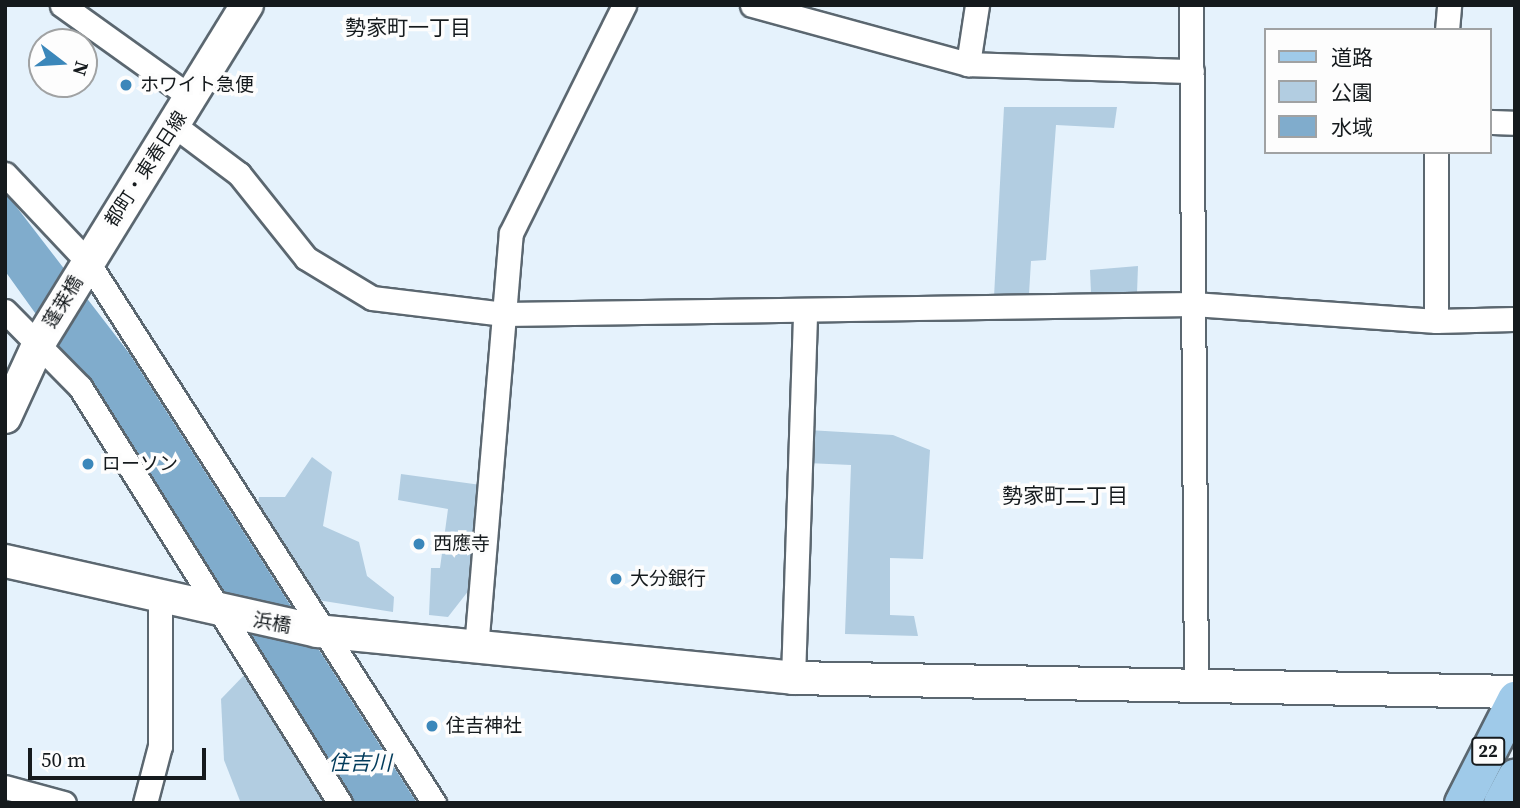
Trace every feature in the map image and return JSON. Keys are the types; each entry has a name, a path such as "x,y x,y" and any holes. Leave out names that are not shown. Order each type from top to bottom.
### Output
{"main road":[{"name":"22","path":"1462,803 1515,699"},
{"name":"22","path":"1501,803 1515,777"}],"street":[{"path":"62,5 192,98"},
{"name":"都町・東春日線","path":"87,261 175,126 247,5"},
{"path":"476,648 511,233 524,199 624,5"},
{"path":"752,5 968,64 1192,71"},
{"path":"968,64 977,5"},
{"path":"1191,5 1196,685"},
{"path":"1447,28 1450,5"},
{"path":"1492,122 1515,122"},
{"path":"175,126 239,174 306,258 372,298 504,314 805,314 1193,304 1436,321 1515,320"},
{"path":"1436,154 1436,321"},
{"path":"5,174 87,261 322,632 434,803"},
{"name":"蓬莱橋","path":"39,343 87,261"},
{"path":"5,311 80,387 340,803"},
{"path":"793,678 805,314"},
{"path":"5,417 39,343"},
{"name":"浜橋","path":"5,561 223,614 322,632 793,678 1515,692"},
{"path":"145,803 160,746 160,598"},
{"path":"5,787 64,803"}],"green space":[{"path":"1004,107 1117,107 1114,128 1056,125 1046,260 1031,261 1029,294 994,297"},
{"path":"1138,266 1137,293 1091,293 1090,270"},
{"path":"808,430 893,435 930,450 923,559 890,558 890,615 914,616 918,636 845,634 851,465 807,463"},
{"path":"312,457 332,472 323,526 359,542 367,576 394,597 393,612 311,599 257,514 259,497 285,497"},
{"path":"401,474 481,485 480,576 448,617 429,615 431,568 440,568 448,509 398,500"},
{"path":"250,669 337,803 240,801 224,760 221,699"}],"water":[{"name":"住吉川","path":"5,192 129,353 417,803 353,803 142,462 5,271"}],"place":[{"name":"ホワイト急便","path":"126,85"},
{"name":"ローソン","path":"88,464"},
{"name":"西應寺","path":"419,544"},
{"name":"大分銀行","path":"616,579"},
{"name":"住吉神社","path":"432,726"}],"district":[{"name":"勢家町一丁目","path":"408,28"},
{"name":"勢家町二丁目","path":"1065,496"}]}
